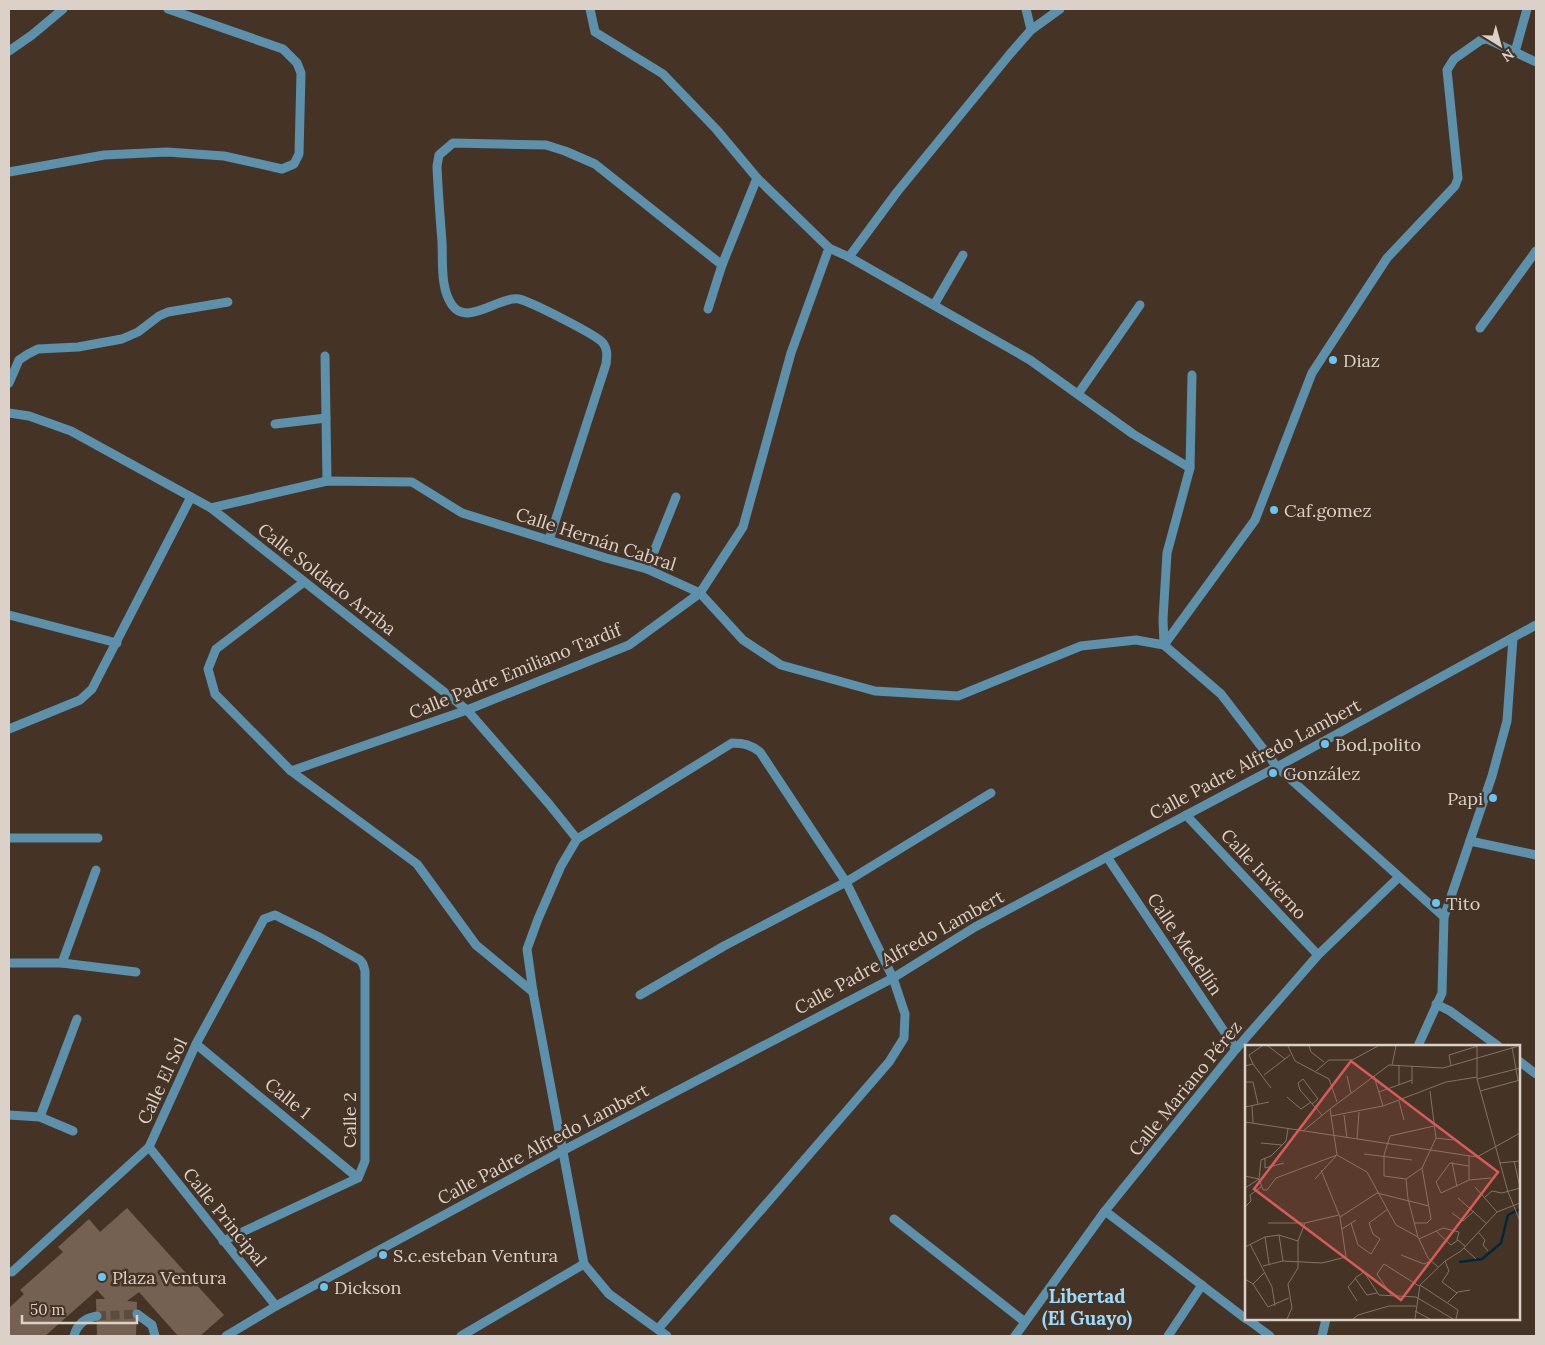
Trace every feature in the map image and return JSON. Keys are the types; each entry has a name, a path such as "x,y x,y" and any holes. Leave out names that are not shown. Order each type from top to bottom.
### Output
{"street":[{"path":"9,50 32,35 63,9"},
{"path":"9,172 104,155 167,152 224,156 282,169 294,164 299,154 301,73 297,63 283,49 168,9"},
{"path":"590,9 594,32 663,74 716,129 757,178 829,248 849,257 1030,360 1133,434 1190,468"},
{"path":"1026,9 1031,30"},
{"path":"849,257 897,192 1031,30 1060,9"},
{"path":"1515,52 1527,9"},
{"path":"1164,645 1255,520 1312,373 1387,258 1455,186 1458,178 1447,70 1454,58 1481,40 1487,39 1536,62"},
{"path":"549,540 606,364 608,350 602,341 559,317 519,300 502,301 482,311 464,313 452,306 445,286 437,166 439,155 453,143 546,145 565,151 595,164 722,265"},
{"path":"708,309 722,265 757,178"},
{"name":"Calle Padre Emiliano Tardif","path":"291,771 467,710 629,645 700,593 744,527 791,353 829,248"},
{"path":"1480,328 1536,251"},
{"path":"934,306 963,255"},
{"path":"9,384 19,360 38,349 78,347 122,339 138,332 168,312 228,302"},
{"path":"1078,394 1140,305"},
{"path":"325,356 327,481"},
{"path":"1192,375 1190,468 1168,553 1162,619 1164,645 1221,694 1277,767 1444,917"},
{"name":"Calle Soldado Arriba","path":"9,413 29,416 71,431 211,508 467,710 577,839"},
{"path":"275,424 326,418"},
{"name":"Calle Hernán Cabral","path":"211,508 327,481 412,482 462,513 647,569 700,593 743,640 781,665 875,691 958,696 1081,646 1136,640 1164,645"},
{"path":"9,729 86,696 97,681 191,497"},
{"path":"647,569 676,498"},
{"path":"304,582 216,649 208,670 215,694 291,771 417,864 476,945 533,992"},
{"path":"9,615 117,642"},
{"name":"Calle Padre Alfredo Lambert","path":"226,1336 276,1306 564,1150 894,978 974,927 1277,767 1536,626"},
{"path":"1418,1045 1442,993 1444,917 1492,776 1507,721 1513,638"},
{"path":"658,1329 888,1062 904,1038 905,1014 894,978 846,882 760,752 751,745 743,743 732,743 577,839 561,866 527,948 533,992 584,1264 609,1294 667,1336"},
{"path":"640,995 724,946 846,882 991,793"},
{"name":"Calle Invierno","path":"1186,815 1318,956"},
{"path":"9,838 98,838"},
{"path":"1470,841 1536,855"},
{"name":"Calle Medellín","path":"1107,857 1236,1049"},
{"path":"62,962 96,870"},
{"name":"Calle Mariano Pérez","path":"1015,1336 1105,1211 1236,1049 1318,956 1399,877"},
{"name":"Calle El Sol","path":"12,1272 149,1147 196,1044 264,919 275,916 319,937"},
{"name":"Calle 2","path":"319,937 360,960 365,971 365,1161 358,1178"},
{"path":"9,963 62,962 136,972"},
{"path":"1436,1004 1450,1011 1497,1045"},
{"path":"40,1117 77,1019"},
{"name":"Calle 1","path":"196,1044 358,1178"},
{"path":"1520,1062 1536,1074"},
{"path":"9,1115 40,1117 73,1131"},
{"name":"Calle Principal","path":"149,1147 276,1306"},
{"path":"224,1241 358,1178"},
{"path":"1105,1211 1245,1318"},
{"path":"894,1219 1025,1322"},
{"path":"461,1336 584,1264"},
{"path":"1168,1336 1202,1285"},
{"path":"137,1314 152,1325 155,1336"},
{"path":"74,1336 75,1331 86,1318 97,1316"},
{"path":"1247,1320 1270,1336"},
{"path":"1322,1336 1326,1320"}],"building":[{"path":"127,1208 224,1315 200,1336 178,1336 139,1292 127,1301 137,1302 136,1336 97,1336 96,1299 105,1299 97,1290 45,1336 9,1336 9,1308 24,1294 20,1290 63,1252 58,1247 89,1219 100,1232"}],"tunnel":[{"path":"97,1316 137,1314"}],"place":[{"name":"Diaz","path":"1333,360"},
{"name":"Caf.gomez","path":"1274,510"},
{"name":"Bod.polito","path":"1325,744"},
{"name":"González","path":"1273,773"},
{"name":"Papi","path":"1493,798"},
{"name":"Tito","path":"1436,903"},
{"name":"S.c.esteban Ventura","path":"383,1255"},
{"name":"Plaza Ventura","path":"102,1277"},
{"name":"Dickson","path":"324,1287"}],"district":[{"name":"Libertad (El Guayo)","path":"1087,1307"}]}
